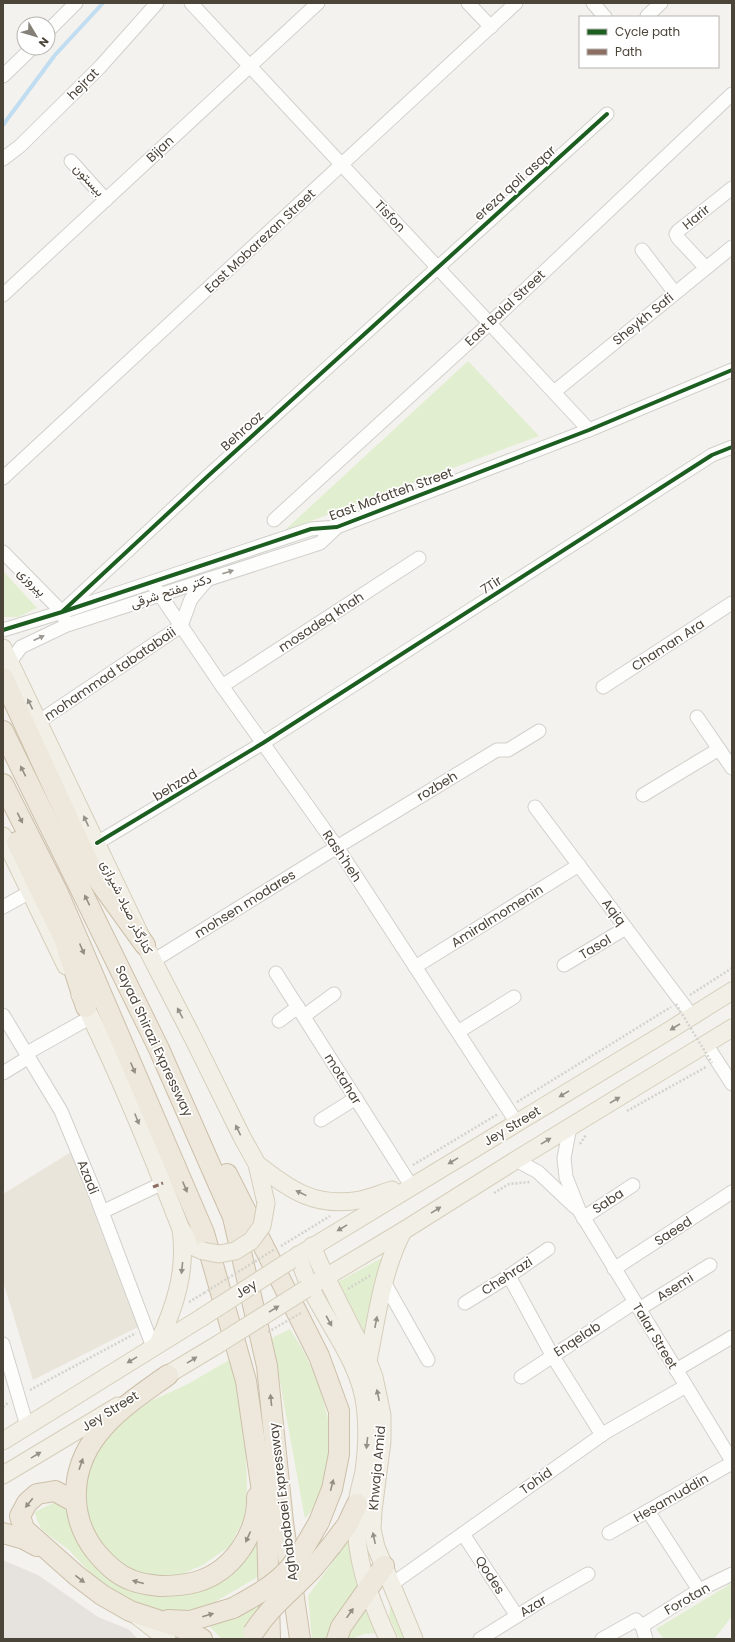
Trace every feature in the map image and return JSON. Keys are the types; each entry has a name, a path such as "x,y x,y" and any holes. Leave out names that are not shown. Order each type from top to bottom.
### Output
{"highway":[{"path":"5,663 93,873 149,953"},
{"name":"Sayad Shirazi Expressway","path":"3,731 159,1049 233,1217 267,1366"},
{"name":"Sayad Shirazi Expressway","path":"3,784 58,893 204,1232 246,1381"},
{"path":"3,813 64,938 88,1012"},
{"path":"156,1620 190,1620 233,1608 261,1591 286,1572 303,1550 319,1522 332,1489 339,1454 338,1411 319,1356 265,1247 159,1049"},
{"name":"Aghababaei Expressway","path":"258,1637 275,1524 267,1366"},
{"path":"168,1375 115,1415 96,1436 82,1460 76,1480 75,1502 79,1522 88,1542 104,1562 113,1570 131,1580 150,1585 172,1586 197,1582 220,1570 236,1555 247,1540 254,1521 257,1505 255,1443"},
{"name":"Aghababaei Expressway","path":"246,1381 255,1443 300,1634"},
{"path":"75,1502 55,1491 36,1494 27,1503 20,1516 24,1529 50,1553 102,1595 130,1611 182,1628 202,1639"},
{"path":"258,1637 263,1617 274,1604 314,1567 346,1525 357,1504"},
{"path":"3,1533 24,1539 50,1553"},
{"path":"337,1639 341,1626 367,1588 391,1583"}],"main road":[{"name":"کنارگذر صیاد شیرازی","path":"5,663 38,722 149,953 256,1164"},
{"path":"3,836 124,1088 158,1185 181,1229 194,1247 203,1251 219,1254 235,1251 251,1241 262,1226 266,1203 256,1164"},
{"name":"Jey Street","path":"301,1254 410,1179 517,1123 732,991"},
{"path":"308,1288 732,1028"},
{"path":"256,1164 282,1183 304,1196 334,1203 361,1200 410,1179"},
{"path":"3,1441 156,1346 174,1307 179,1288 184,1249 181,1229"},
{"path":"368,1361 378,1278 403,1231"},
{"name":"Khwaja Amid","path":"301,1254 326,1277 368,1361 374,1377 382,1415 382,1441 372,1529 376,1547 414,1639"},
{"name":"Khwaja Amid","path":"301,1254 308,1288 358,1377 365,1403 368,1435 364,1472 357,1504 356,1525 360,1563 367,1588 375,1611 388,1639"},
{"name":"Jey","path":"156,1346 301,1254"},
{"name":"Jey Street","path":"3,1475 308,1288"},
{"path":"375,1611 386,1599 391,1597 391,1583"},
{"path":"130,1611 167,1639"}],"street":[{"path":"56,23 76,3"},
{"name":"hejrat","path":"3,159 20,146 100,67 157,3"},
{"name":"Tisfon","path":"191,3 589,430"},
{"name":"Bijan","path":"3,295 318,3"},
{"path":"468,3 490,27"},
{"name":"East Mobarezan Street","path":"3,478 516,3"},
{"path":"593,3 604,16"},
{"path":"647,16 661,3"},
{"path":"3,76 24,56"},
{"name":"East Balal Street","path":"274,520 490,323 732,94"},
{"name":"ereza qoli asqar","path":"437,267 607,114"},
{"name":"بیستون","path":"71,161 106,200"},
{"name":"Harir","path":"706,268 676,234 732,188"},
{"name":"Sheykh Safi","path":"554,392 732,247"},
{"path":"642,250 675,293"},
{"name":"Behrooz","path":"62,612 202,481 437,267"},
{"name":"East Mofatteh Street","path":"3,630 152,583 311,529 337,527 589,430 732,370"},
{"name":"7Tir","path":"263,743 712,455 732,447"},
{"name":"دکتر مفتح شرقی","path":"5,663 21,647 66,625 320,543 337,527"},
{"name":"پیروزی","path":"3,552 62,612"},
{"name":"mosadeq khah","path":"222,686 419,558"},
{"path":"181,626 191,599 208,579"},
{"name":"Rash'heh","path":"152,583 222,686 337,847 517,1123"},
{"name":"Chaman Ara","path":"604,687 732,604"},
{"path":"62,612 66,625"},
{"name":"mohammad tabatabaii","path":"38,722 181,626"},
{"path":"697,717 732,768"},
{"name":"rozbeh","path":"337,847 497,750 508,750 538,731"},
{"name":"behzad","path":"97,844 263,743"},
{"path":"643,795 719,749"},
{"name":"Aqiq","path":"535,807 626,928 678,1002 692,1016"},
{"name":"mohsen modares","path":"149,953 337,847"},
{"name":"Amiralmomenin","path":"415,967 579,865"},
{"path":"3,907 30,892"},
{"name":"Tasol","path":"564,965 626,928"},
{"name":"motahar","path":"276,973 410,1179"},
{"path":"279,1021 301,1012 334,994"},
{"path":"458,1032 514,997"},
{"path":"3,1073 88,1012"},
{"name":"Azadi","path":"3,1015 61,1111 102,1212 146,1328 156,1346"},
{"path":"706,1044 714,1062 732,1084"},
{"path":"321,1120 356,1098"},
{"path":"570,1127 564,1158 566,1177 581,1214"},
{"path":"516,1160 538,1172 581,1214"},
{"path":"102,1212 158,1185"},
{"name":"Saba","path":"581,1214 633,1185"},
{"name":"Saeed","path":"614,1269 732,1192"},
{"name":"Talar Street","path":"581,1214 732,1462"},
{"name":"Chehrazi","path":"465,1303 509,1276 548,1249"},
{"name":"Asemi","path":"637,1306 710,1265"},
{"path":"509,1276 552,1355 602,1435"},
{"path":"378,1278 428,1360"},
{"name":"Enqelab","path":"521,1377 552,1355 637,1306"},
{"path":"676,1370 732,1337"},
{"path":"3,1344 27,1426"},
{"name":"Tohid","path":"391,1583 463,1534 602,1435 686,1386"},
{"name":"Hesamuddin","path":"609,1533 732,1462"},
{"path":"648,1511 699,1590"},
{"name":"Qodes","path":"463,1534 516,1616"},
{"name":"Azar","path":"480,1639 588,1574"},
{"name":"Forotan","path":"642,1626 699,1590 732,1574"},
{"path":"602,1639 636,1620 642,1626 646,1639"}],"path":[{"path":"410,1179 508,1108 732,968"},
{"path":"660,1014 678,1002"},
{"path":"622,1114 714,1062 678,1002"},
{"path":"579,1146 588,1133"},
{"path":"489,1196 509,1184 534,1182"},
{"path":"204,1293 275,1249"},
{"path":"342,1293 378,1278"},
{"path":"3,1406 18,1396 146,1328"}],"shaded area":[{"path":"71,1152 138,1327 33,1380 3,1281 3,1194"},
{"path":"3,1560 38,1575 98,1617 128,1629 138,1639 3,1639"}],"green space":[{"path":"468,361 539,436 284,531"},
{"path":"3,571 37,608 18,617 3,617"},
{"path":"385,1256 367,1338 338,1282"},
{"path":"290,1329 304,1352 319,1384 328,1419 332,1453 323,1494 305,1519 272,1338"},
{"path":"231,1359 245,1435 247,1489 244,1518 230,1546 203,1565 177,1576 142,1578 102,1555 80,1494 87,1461 115,1426 151,1401 188,1384"},
{"path":"59,1500 72,1507 123,1581 176,1596 210,1583 259,1531 261,1575 208,1606 168,1613 122,1599 94,1577 69,1550 42,1530 35,1512"},
{"path":"354,1533 362,1590 333,1639 312,1639 308,1596"},
{"path":"732,1583 732,1616 714,1639 664,1639 656,1629"},
{"path":"369,1601 378,1633 364,1634 352,1639 345,1639"},
{"path":"262,1605 247,1639 222,1639 207,1624"},
{"path":"396,1605 410,1639 399,1639 389,1617 390,1607"}],"waterway":[{"path":"3,125 55,55 103,3"}],"marked path":[{"path":"153,1187 163,1183"}],"cycle path":[{"path":"63,611 208,476 607,114"},
{"path":"3,630 62,612 311,529 337,527 589,430 732,370"},
{"path":"97,843 263,743 712,455 732,447"}]}
